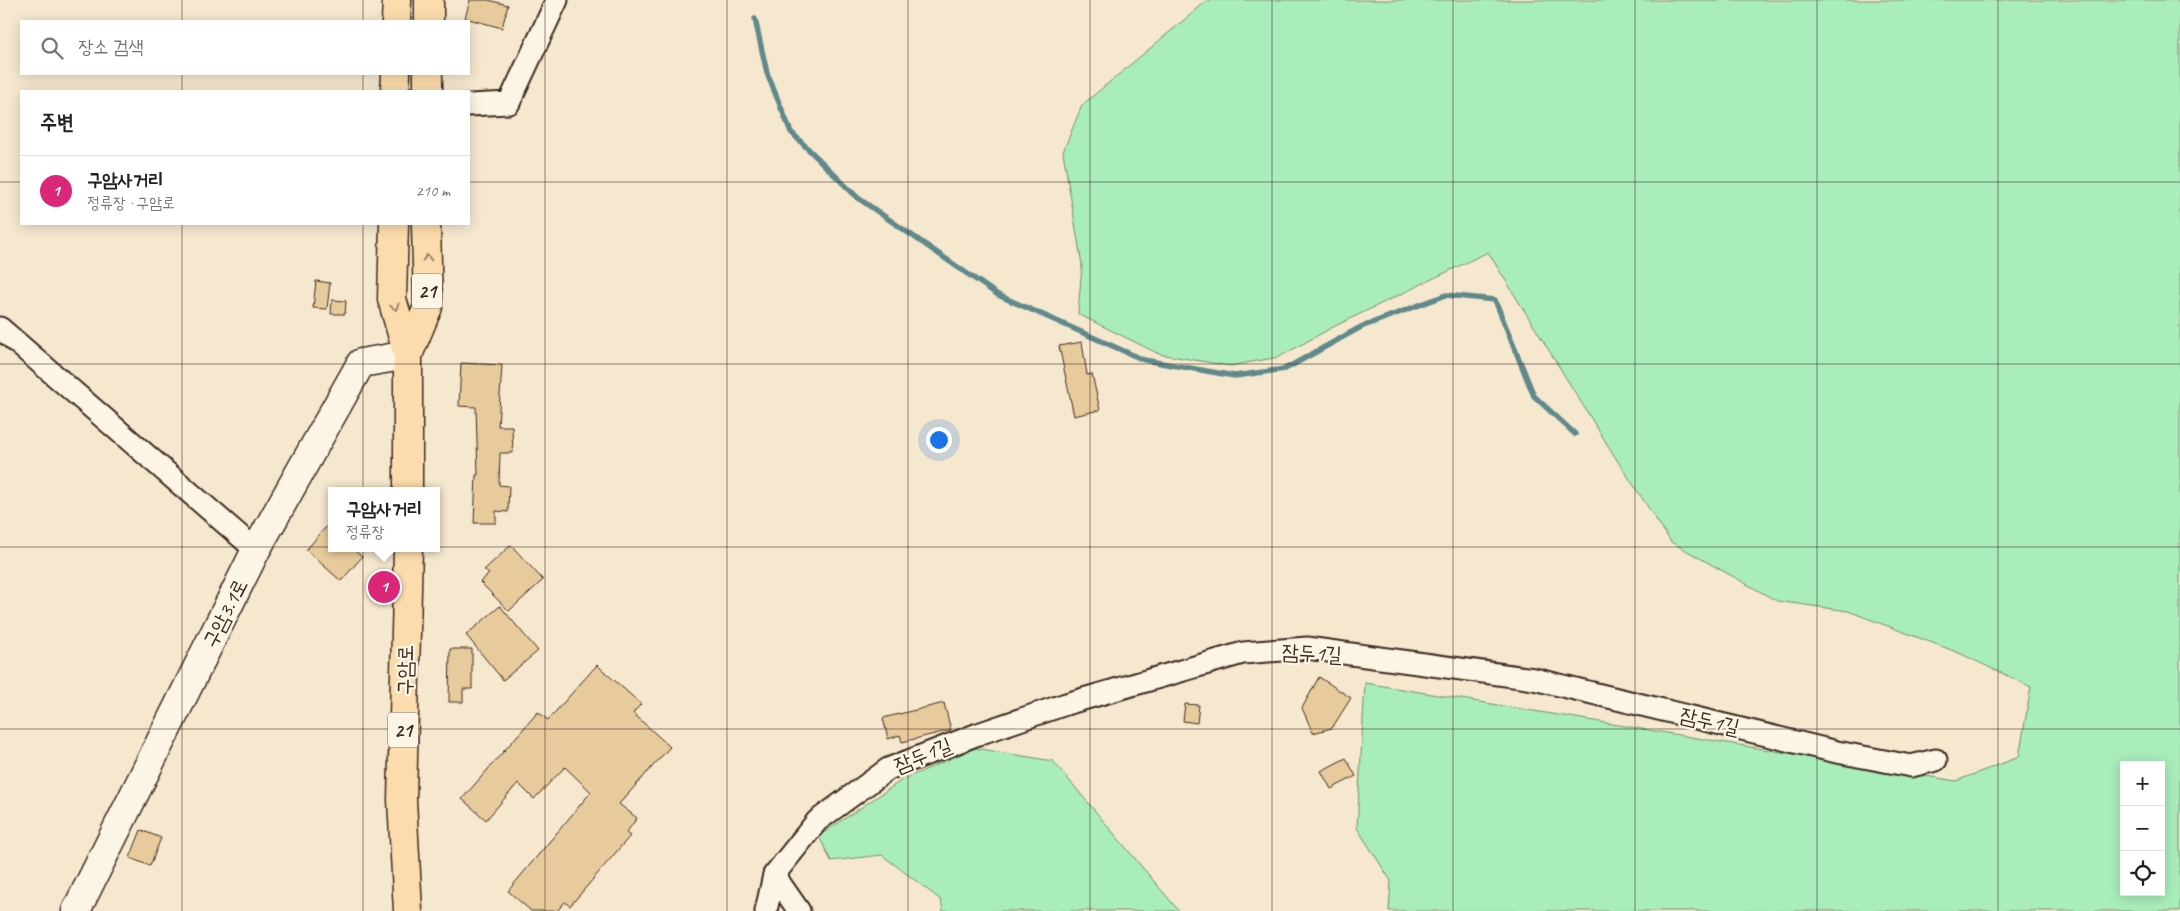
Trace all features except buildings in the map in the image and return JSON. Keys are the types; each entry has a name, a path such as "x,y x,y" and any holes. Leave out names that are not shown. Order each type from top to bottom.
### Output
{"main road":[{"path":"396,20 397,0"},
{"path":"429,0 429,20"},
{"path":"396,75 396,90"},
{"path":"428,75 428,90"},
{"name":"21","path":"394,225 392,300 408,355 408,487"},
{"name":"21","path":"408,355 428,307 426,225"},
{"name":"구암로","path":"408,552 402,800 408,911"}],"street":[{"path":"470,105 509,103 557,0"},
{"path":"0,328 256,550"},
{"name":"구암3.1로","path":"76,911 256,550 361,364 408,355"},
{"name":"잠두1길","path":"766,911 774,875 817,821 888,769 978,734 1057,707 1243,652 1307,648 1534,679 1837,752 1911,766 1936,760"},
{"path":"774,875 799,911"}],"green space":[{"path":"1208,0 2180,0 2180,911 1389,911 1391,881 1357,828 1365,683 1956,781 2019,757 2031,687 1959,653 1848,611 1777,601 1671,542 1615,457 1488,252 1333,327 1279,357 1230,366 1159,354 1078,314 1082,265 1063,152 1082,105"},
{"path":"975,748 1053,761 1179,911 943,911 941,900 882,855 831,861 819,836 902,780"}],"waterway":[{"path":"755,19 767,73 791,132 858,198 998,295 1144,360 1235,376 1285,369 1361,327 1446,295 1495,300 1534,396 1575,434"}],"place":[{"name":"구암사거리","path":"384,587"}]}
